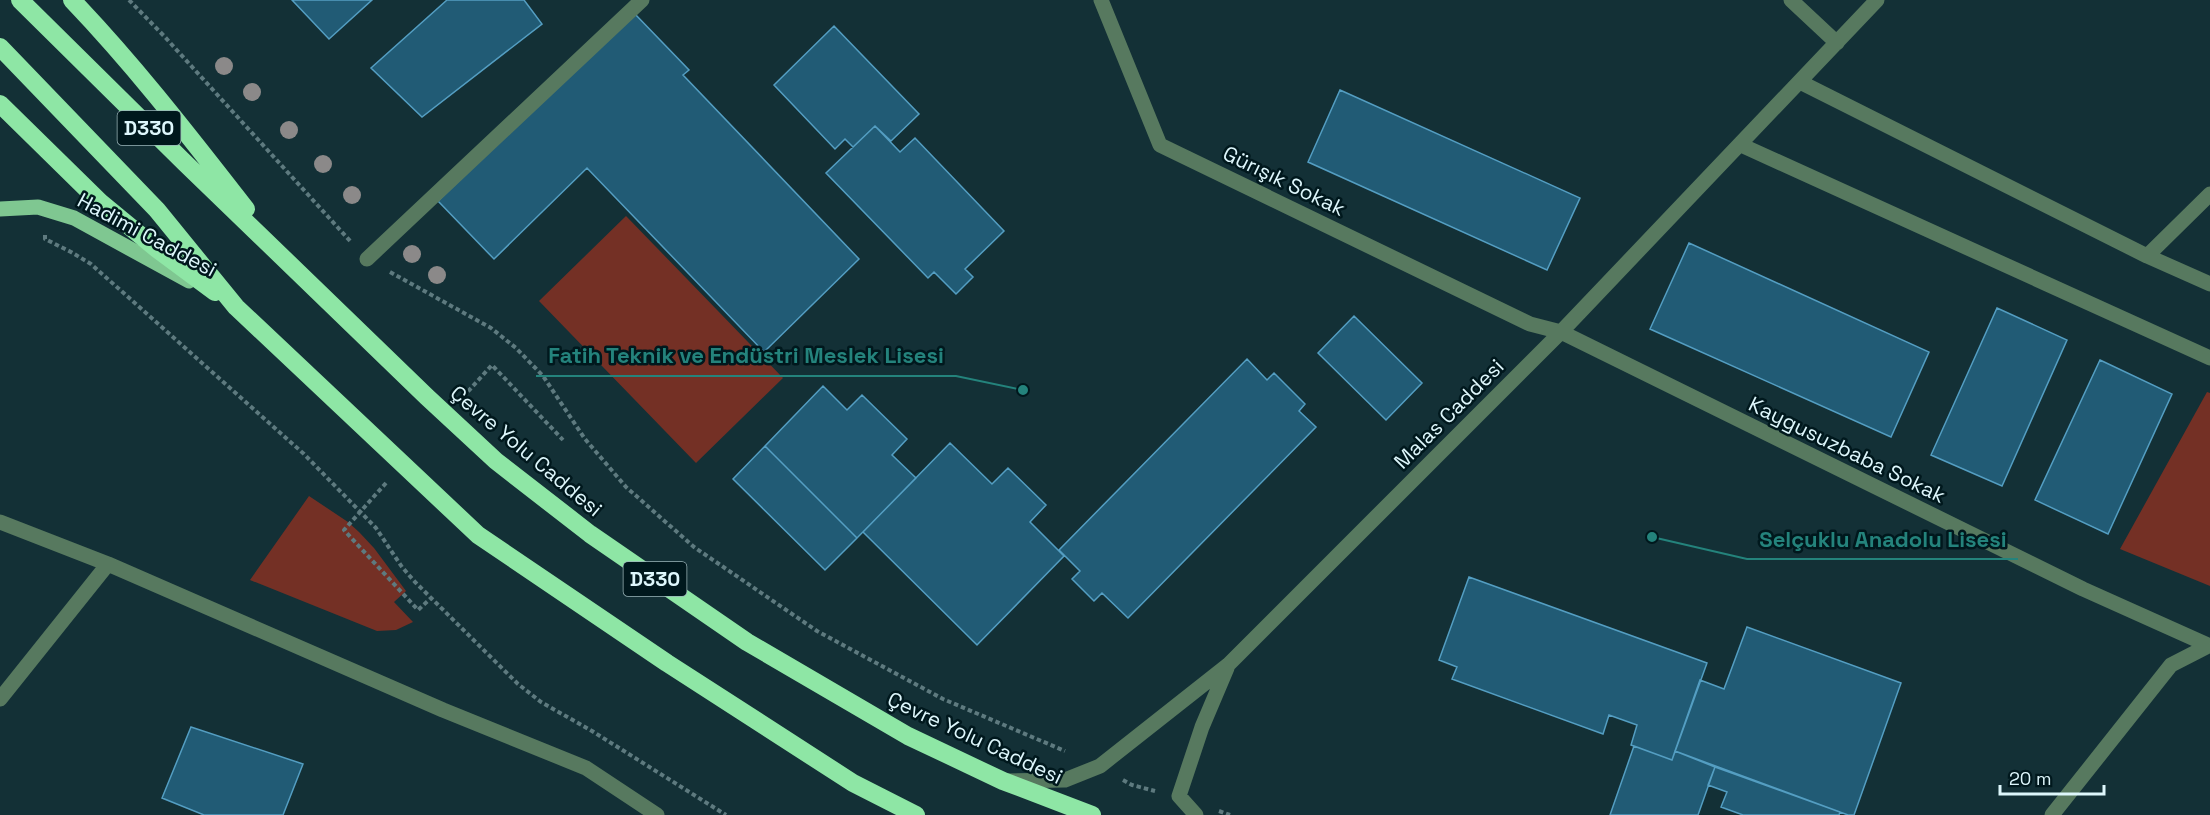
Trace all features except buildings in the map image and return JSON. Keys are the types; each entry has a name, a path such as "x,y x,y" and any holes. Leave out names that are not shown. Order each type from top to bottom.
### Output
{"highway":[{"name":"Çevre Yolu Caddesi","path":"20,0 185,164 427,397 496,461 590,534 747,642 909,736 1004,781 1092,815"},
{"path":"72,0 122,53 163,102 280,253"},
{"name":"D330","path":"0,47 157,210 236,307 478,535 667,663 843,777 916,815"},
{"path":"0,104 100,202 157,249 236,307"}],"main road":[{"name":"Hadimi Caddesi","path":"0,209 39,207 74,218 236,307"}],"street":[{"path":"367,259 642,0"},
{"name":"Gürışık Sokak","path":"1101,0 1160,145 1530,324"},
{"path":"1791,0 1837,43"},
{"name":"Malas Caddesi","path":"1004,781 1065,780 1100,766 1228,665 1561,333 1877,0"},
{"path":"1800,82 2146,256 2210,284"},
{"path":"1741,145 2210,358"},
{"path":"2146,256 2210,194"},
{"name":"Kaygusuzbaba Sokak","path":"1530,324 1561,333 2084,589 2209,646"},
{"path":"0,522 108,564 443,710 586,768 657,815"},
{"path":"0,699 108,564"},
{"path":"2052,815 2171,665 2209,646"},
{"path":"1196,815 1179,796 1202,727 1228,665"}],"path":[{"path":"129,0 165,36 367,259 491,328 516,348 543,376 585,439 626,487 694,547 817,631 943,699 1100,766 1132,786 1179,796 1230,815"},
{"path":"39,207 45,239 91,264 304,454 376,528 402,567 430,599 518,684 541,702 592,731 726,815"},
{"path":"492,365 563,440"},
{"path":"344,530 418,610 430,599"}],"shaded area":[{"path":"626,216 783,378 696,463 539,301"},
{"path":"2207,392 2210,393 2210,586 2120,549"},
{"path":"309,496 348,522 374,548 406,591 394,602 413,622 396,630 377,631 250,580"}],"place":[{"name":"Fatih Teknik ve Endüstri Meslek Lisesi","path":"1023,390"},
{"name":"Selçuklu Anadolu Lisesi","path":"1652,537"}]}
